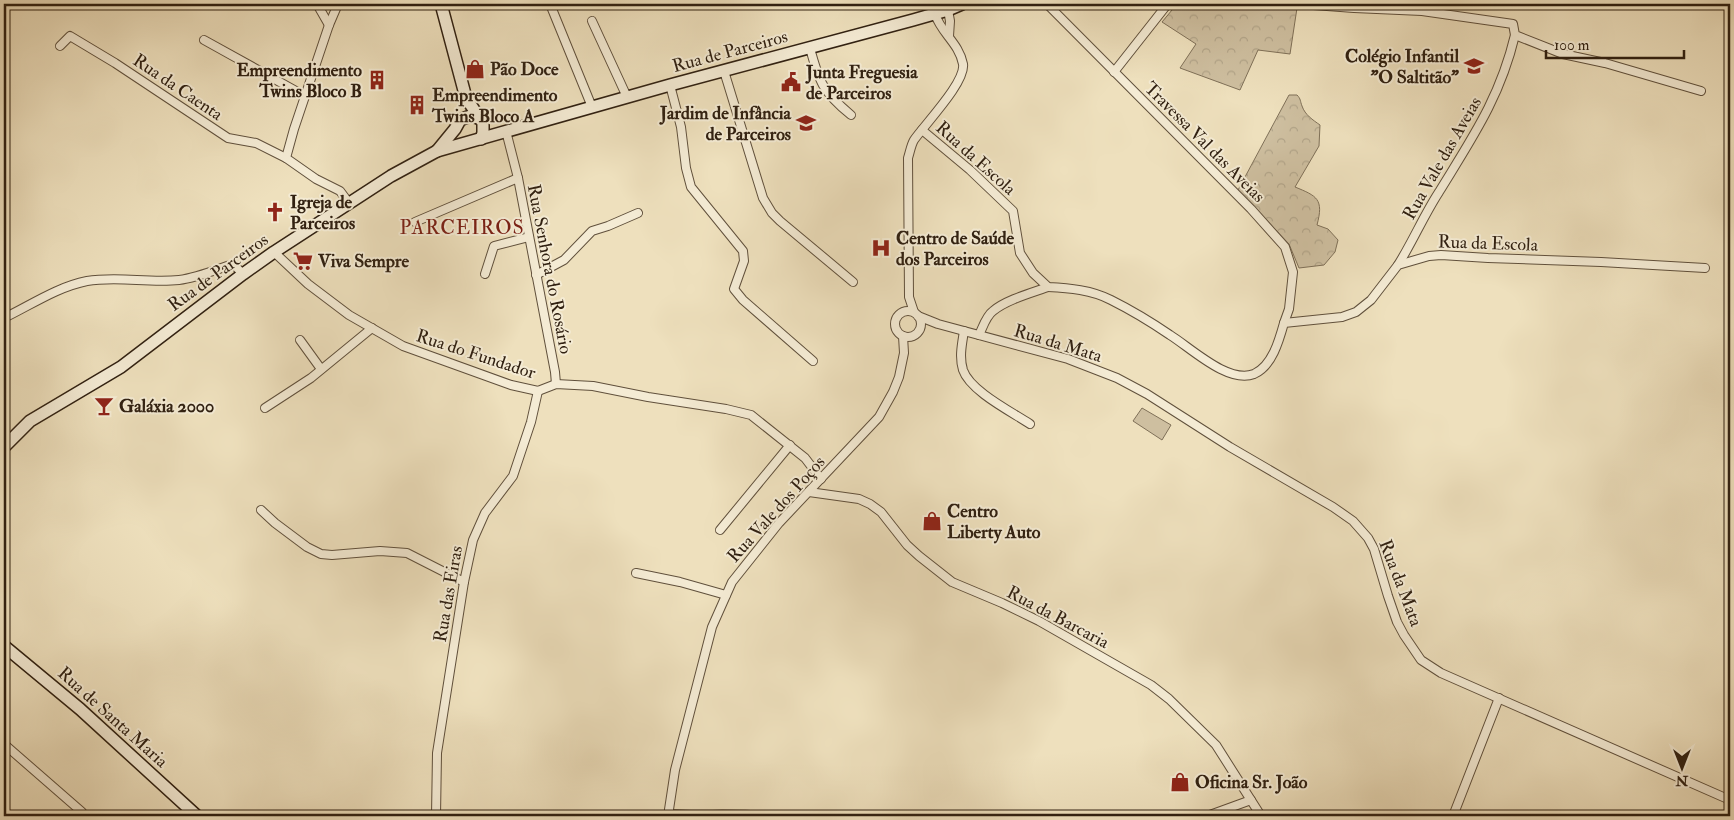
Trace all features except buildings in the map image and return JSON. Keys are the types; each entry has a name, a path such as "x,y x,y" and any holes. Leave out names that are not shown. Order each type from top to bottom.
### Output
{"main road":[{"path":"441,4 466,98 484,129 481,139 470,143 464,143 457,137 458,124 466,98"},
{"name":"Rua de Parceiros","path":"481,139 670,85 935,14 962,4"},
{"path":"437,151 458,124 470,116 506,131"},
{"name":"Rua de Parceiros","path":"4,447 30,421 121,367 274,252 391,176 437,151 464,143"},
{"name":"Rua de Santa Maria","path":"4,646 80,709 197,816"}],"street":[{"path":"317,4 329,25"},
{"path":"338,4 305,96 286,158 316,179 340,191 350,203"},
{"path":"550,4 592,107"},
{"name":"Travessa Val das Aveias","path":"1047,4 1286,247 1293,272 1289,309 1284,323"},
{"path":"1114,72 1165,4"},
{"path":"1300,4 1422,11 1514,24 1515,35 1563,54 1605,63 1701,91"},
{"path":"948,10 950,21 949,36"},
{"path":"916,333 921,323 909,297 908,158 913,142 941,107 963,72 963,64 957,46 938,23 935,14"},
{"path":"592,21 627,97"},
{"name":"Rua Vale das Aveias","path":"1398,265 1438,193 1485,117 1508,64 1515,35"},
{"name":"Rua da Caenta","path":"60,46 70,36 115,63 228,138 256,144 286,158"},
{"path":"204,40 305,96"},
{"path":"810,48 818,77 836,103 851,115"},
{"path":"724,71 763,198 772,213 852,282"},
{"path":"670,85 681,127 686,168 691,187 743,251 744,261 734,289 743,300 813,361"},
{"name":"Rua da Escola","path":"922,130 970,170 1013,212 1020,253 1033,273 1048,287"},
{"name":"Rua Senhora do Rosário","path":"506,131 518,178 556,384"},
{"path":"415,222 518,178"},
{"path":"536,275 564,260 592,231 638,213"},
{"path":"485,274 494,246 529,237"},
{"name":"Rua do Fundador","path":"274,252 308,284 349,315 403,346 511,385 538,391 556,384 593,386 751,414 805,458 821,480"},
{"name":"Rua da Escola","path":"1398,265 1429,256 1441,255 1705,268"},
{"path":"4,318 64,287 88,281 111,279 179,280 230,265 243,274"},
{"path":"979,335 984,322 992,311 1026,294 1048,287 1067,288 1109,299 1171,335 1217,368 1235,375 1253,374 1267,366 1280,338 1284,323 1342,317 1356,312 1376,294 1398,265"},
{"path":"909,297 901,313 896,318 895,326 898,332 903,336 938,324"},
{"path":"901,313 910,311 916,314"},
{"name":"Rua da Mata","path":"916,314 938,324 1068,359 1117,378 1147,394 1230,447 1353,520 1368,538 1374,550 1397,622 1410,646 1421,660 1441,673 1730,800"},
{"path":"265,408 321,369 372,328"},
{"path":"964,330 961,359 964,371 971,382 983,393 1030,424"},
{"name":"Rua Vale dos Poços","path":"668,815 674,770 712,627 732,582 779,523 879,417 896,385 904,353 916,333"},
{"name":"Rua Vale dos Poços","path":"903,336 904,353"},
{"path":"300,340 321,369"},
{"name":"Rua das Eiras","path":"436,816 440,734 464,582 473,540 485,513 513,476 521,457 538,391"},
{"path":"720,530 790,445"},
{"name":"Rua da Barcaria","path":"809,492 859,499 870,504 881,512 907,545 946,578 1039,621 1151,685 1169,699 1216,745 1261,816"},
{"path":"261,510 307,547 321,554 332,555 380,551 407,552 464,582"},
{"path":"636,573 680,582 726,595"},
{"path":"1452,816 1499,698"},
{"path":"4,744 80,814"},
{"path":"1207,816 1251,800"},
{"path":"668,815 764,816"}],"green space":[{"path":"1177,4 1203,4 1211,8 1214,4 1271,4 1297,8 1290,54 1258,50 1240,90 1180,68 1196,44 1162,22"},
{"path":"1289,95 1297,95 1305,112 1320,125 1319,146 1295,187 1309,193 1317,200 1320,209 1317,225 1328,229 1338,240 1335,252 1324,265 1299,268 1289,244 1238,190"},
{"path":"1142,408 1171,425 1162,440 1133,421"}],"place":[{"name":"Colégio Infantil \"O Saltitão\"","path":"1474,66"},
{"name":"Pão Doce","path":"475,69"},
{"name":"Empreendimento Twins Bloco B","path":"377,80"},
{"name":"Junta Freguesia de Parceiros","path":"791,82"},
{"name":"Empreendimento Twins Bloco A","path":"417,105"},
{"name":"Jardim de Infância de Parceiros","path":"806,123"},
{"name":"Igreja de Parceiros","path":"275,212"},
{"name":"Centro de Saúde dos Parceiros","path":"881,248"},
{"name":"Viva Sempre","path":"303,261"},
{"name":"Galáxia 2000","path":"104,406"},
{"name":"Centro Liberty Auto","path":"932,521"},
{"name":"Oficina Sr. João","path":"1180,782"}],"district":[{"name":"PARCEIROS","path":"462,227"}]}
